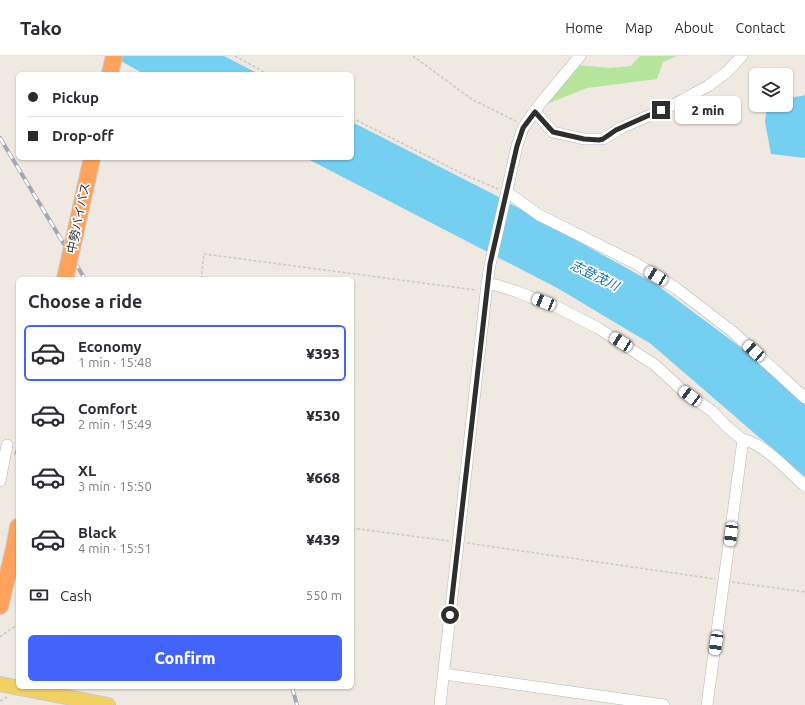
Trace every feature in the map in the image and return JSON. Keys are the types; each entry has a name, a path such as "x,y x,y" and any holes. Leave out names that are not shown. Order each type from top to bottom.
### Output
{"highway":[{"path":"110,72 114,56"},
{"name":"中勢バイパス","path":"65,277 92,160"},
{"path":"0,606 16,538"}],"main road":[{"path":"0,684 16,688"},
{"path":"21,689 77,702 108,705"}],"street":[{"path":"440,705 490,264 517,146 523,128 580,56"},
{"path":"535,112 553,132 584,139 603,139 621,128 673,105 708,86 727,72 742,56"},
{"path":"506,194 539,215 635,263 677,289 733,332 805,398"},
{"path":"487,288 496,285 515,291 559,308 598,328 655,365 682,390 712,411 725,425 743,440 760,445 805,486"},
{"path":"707,705 743,440"},
{"path":"0,481 8,446"},
{"path":"444,674 664,705"}],"path":[{"path":"235,56 264,72"},
{"path":"413,56 473,100 525,126"},
{"path":"354,119 506,194"},
{"path":"201,277 204,254 487,288"},
{"path":"354,528 805,592"},
{"path":"0,637 16,627"}],"green space":[{"path":"640,56 677,56 663,62 657,79 587,88 547,104 578,65 609,68 631,66"}],"water":[{"path":"112,56 224,56 255,72 140,72"},
{"path":"805,95 805,158 771,154 765,122 766,112 793,112 793,97"},
{"name":"志登茂川","path":"354,123 493,194 657,285 743,349 805,405 805,477 651,344 559,289 310,160 354,160"}],"railway":[{"path":"0,138 84,277"},
{"path":"293,689 297,705"}],"route":[{"path":"450,615 490,264 517,146 523,128 535,112 553,132 584,139 599,140 616,130 661,110"}]}
